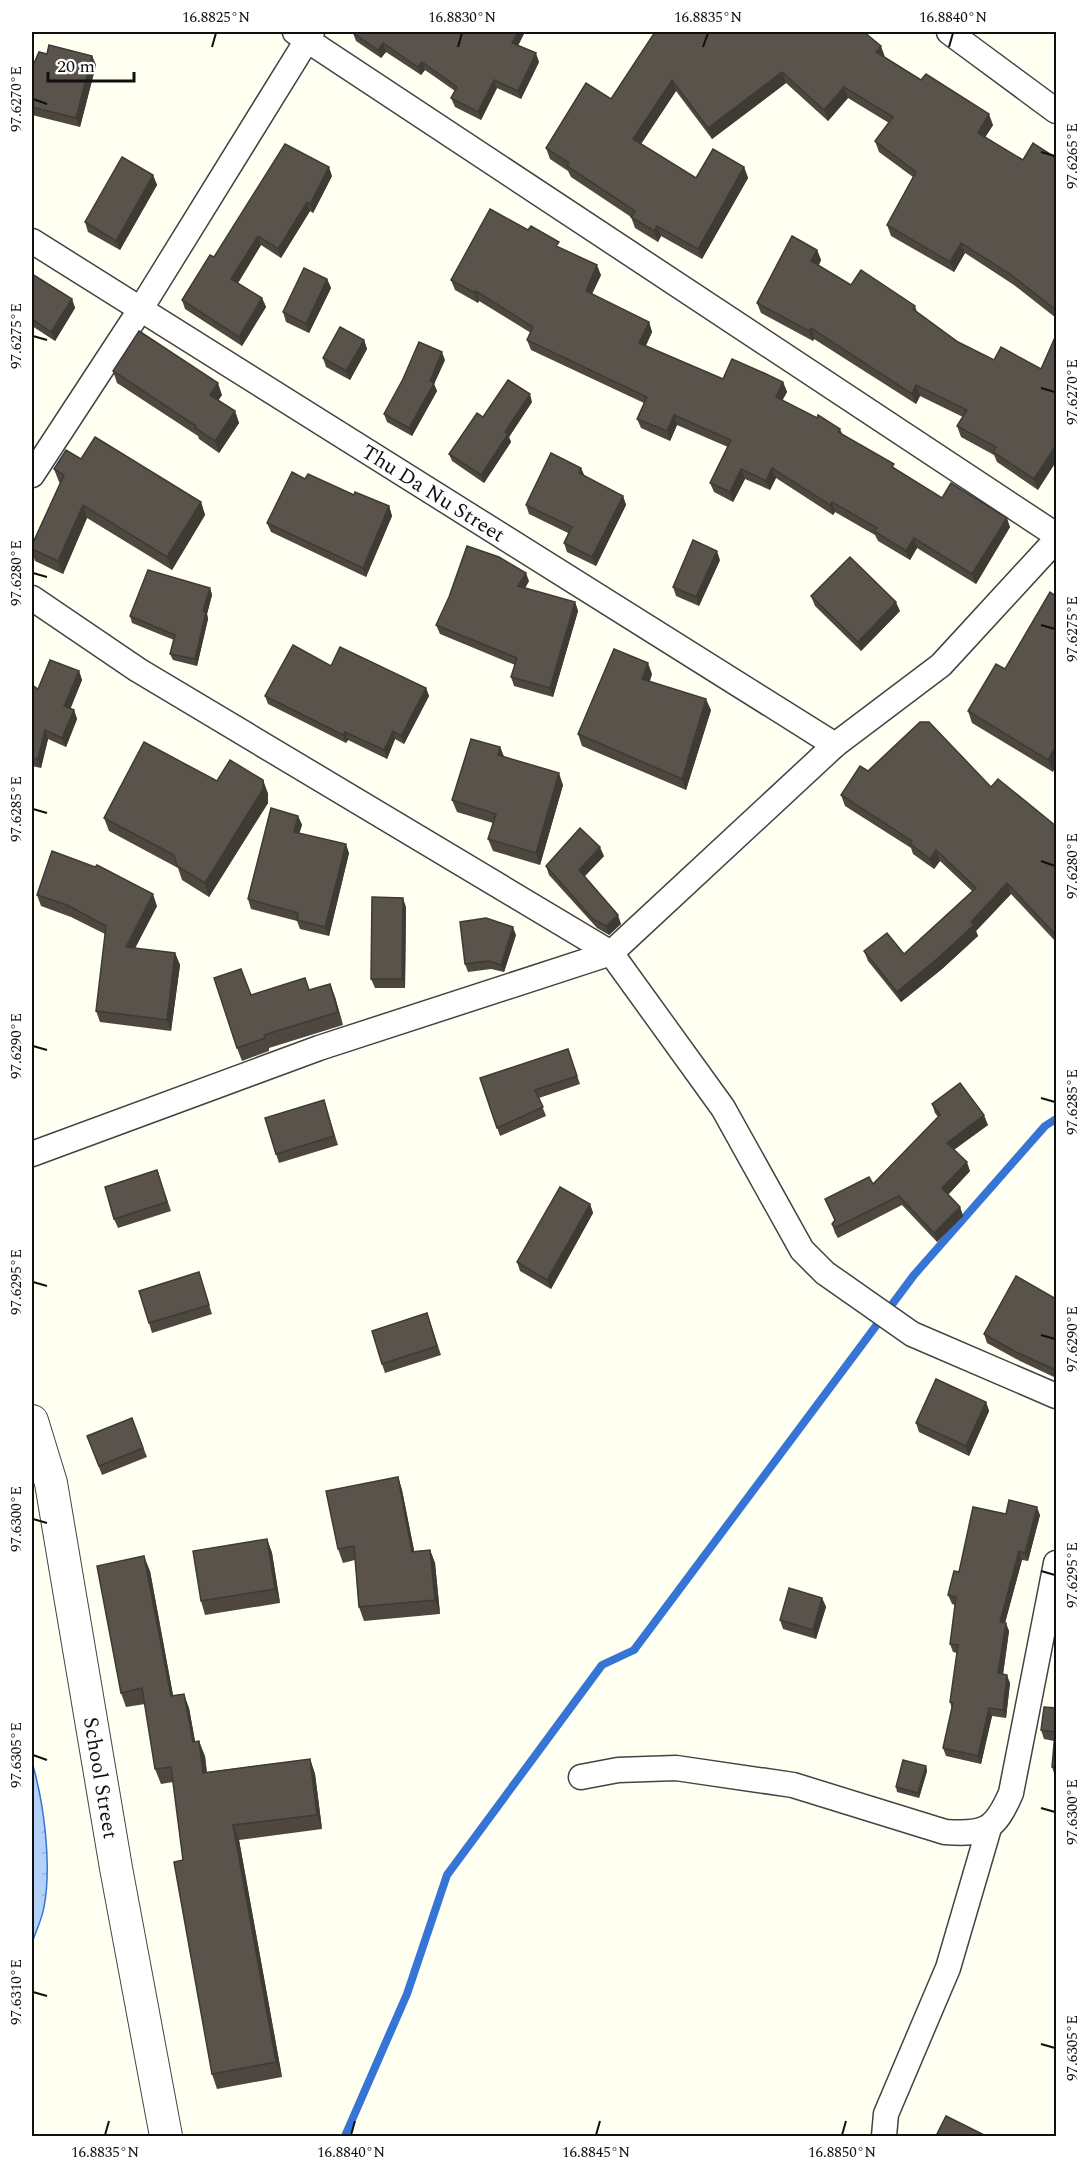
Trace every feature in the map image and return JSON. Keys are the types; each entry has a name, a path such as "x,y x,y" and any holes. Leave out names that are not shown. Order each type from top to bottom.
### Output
{"street":[{"path":"950,32 1056,111"},
{"path":"32,475 140,310 304,34 1056,535"},
{"name":"Thu Da Nu Street","path":"32,241 835,745"},
{"path":"32,1154 319,1048 611,953 835,745 940,665 1056,540"},
{"path":"32,598 138,670 611,953 723,1108 802,1250 825,1273 912,1334 1056,1396"},
{"name":"School Street","path":"32,1421 51,1483 117,1877 165,2131"},
{"path":"581,1777 618,1770 676,1768 793,1785 945,1832 969,1834 989,1828 1002,1815 1011,1794 1056,1563"},
{"path":"884,2136 886,2114 948,1968 989,1828"}],"water":[{"path":"32,1762 46,1834 47,1872 43,1912 32,1943"}],"building":[{"path":"354,32 518,32 512,43 536,53 518,91 494,80 478,112 451,98 457,87 422,62 418,67 383,43 378,50"},
{"path":"657,32 864,32 881,46 876,52 921,80 926,74 989,114 978,133 1023,160 1033,143 1056,158 1056,310 1010,274 961,243 950,262 887,225 916,172 875,141 893,117 844,87 824,110 782,72 708,128 672,80 633,139 696,178 713,149 744,167 698,249 657,226 654,231 631,217 635,211 567,166 569,163 546,148 586,83 611,99"},
{"path":"49,45 92,56 76,118 32,107 32,68 39,52 47,54"},
{"path":"285,144 329,167 310,204 307,202 278,249 258,236 231,279 262,298 239,337 182,300 210,255 214,257"},
{"path":"122,157 153,175 116,241 85,222"},
{"path":"490,209 528,230 531,226 559,242 556,246 597,265 586,291 649,322 639,343 723,379 732,359 783,382 776,397 817,418 818,415 840,429 838,432 894,464 892,467 942,498 951,483 1007,518 972,574 914,538 906,551 874,531 877,528 832,502 830,505 772,468 766,481 741,469 730,492 710,483 731,440 674,415 667,431 637,419 647,397 527,340 533,327 476,291 475,293 451,280"},
{"path":"792,236 817,250 811,261 851,285 861,270 915,306 913,309 958,342 994,360 1001,347 1041,369 1056,335 1056,445 1034,479 993,452 996,447 957,426 967,410 916,385 912,394 811,328 809,331 757,303"},
{"path":"304,268 327,279 306,324 283,312"},
{"path":"32,274 72,299 51,332 32,319"},
{"path":"340,327 364,340 346,371 323,358"},
{"path":"139,331 218,383 210,395 235,411 215,441 113,371"},
{"path":"419,342 442,352 430,381 434,383 409,428 384,414"},
{"path":"508,380 530,394 505,432 508,434 481,475 449,454 477,413 483,417"},
{"path":"95,437 201,502 167,557 83,505 58,561 32,549 64,475 54,469 66,450 81,459"},
{"path":"551,453 581,468 579,473 623,496 592,557 564,543 572,527 526,505"},
{"path":"292,472 305,479 308,474 354,495 355,492 389,506 363,568 267,523"},
{"path":"693,540 717,551 696,597 673,587"},
{"path":"467,546 499,557 526,573 518,586 575,602 550,688 511,677 517,658 436,625 449,597"},
{"path":"850,557 896,602 858,642 811,596"},
{"path":"148,570 210,588 203,611 206,612 195,659 170,654 175,635 130,616"},
{"path":"1050,592 1056,596 1056,746 1048,760 968,711 996,664 1005,669"},
{"path":"293,645 331,666 340,647 426,688 401,736 393,731 384,750 345,732 343,735 265,696"},
{"path":"614,649 648,663 642,679 706,699 682,779 578,734"},
{"path":"50,660 79,671 64,706 74,710 62,738 45,730 38,759 32,758 32,685 38,689"},
{"path":"920,722 929,722 991,787 998,779 1056,826 1056,935 1007,883 971,922 974,925 897,992 864,951 887,933 904,954 976,888 936,850 930,859 910,844 912,841 841,795 860,766 868,771"},
{"path":"471,739 500,747 498,755 559,773 536,853 488,839 496,814 452,800"},
{"path":"144,742 217,781 230,760 263,780 263,789 205,883 177,866 174,855 104,818"},
{"path":"271,808 298,816 294,832 346,844 325,927 297,920 298,913 248,899"},
{"path":"580,828 600,847 579,870 618,915 606,926 593,919 546,866"},
{"path":"52,851 95,867 97,865 153,894 126,947 175,953 167,1020 96,1011 106,926 67,905 37,895"},
{"path":"372,897 403,898 402,979 371,979"},
{"path":"486,918 513,927 501,965 489,961 465,964 460,922"},
{"path":"241,969 251,995 305,978 309,990 330,984 338,1012 264,1035 265,1038 237,1048 214,978"},
{"path":"568,1049 577,1076 535,1090 543,1107 497,1128 480,1078"},
{"path":"960,1083 984,1115 947,1143 967,1162 942,1188 960,1207 934,1233 899,1196 835,1228 832,1224 835,1220 825,1199 869,1177 873,1184 940,1115 932,1104"},
{"path":"324,1100 334,1136 276,1154 265,1118"},
{"path":"157,1170 167,1202 114,1219 105,1187"},
{"path":"560,1187 590,1204 547,1280 517,1262"},
{"path":"199,1272 209,1305 149,1323 139,1291"},
{"path":"1016,1276 1056,1299 1056,1370 984,1334"},
{"path":"427,1313 437,1346 382,1364 372,1331"},
{"path":"936,1379 986,1402 966,1446 916,1423"},
{"path":"132,1418 143,1448 99,1466 87,1436"},
{"path":"398,1477 412,1552 430,1550 435,1600 359,1607 354,1546 338,1549 326,1491"},
{"path":"1009,1500 1037,1507 1025,1553 1019,1551 1000,1622 1006,1623 998,1673 1007,1675 1003,1710 989,1708 978,1756 943,1748 953,1703 950,1702 958,1645 950,1644 956,1597 948,1595 954,1571 959,1572 973,1507 1006,1514"},
{"path":"267,1539 275,1589 201,1601 193,1551"},
{"path":"144,1556 171,1696 184,1694 193,1742 199,1741 203,1773 310,1759 317,1815 233,1825 276,2062 212,2074 174,1862 183,1860 171,1767 155,1769 142,1688 121,1693 97,1566"},
{"path":"789,1588 822,1598 813,1630 780,1620"},
{"path":"1044,1707 1056,1708 1056,1767 1052,1767 1055,1732 1041,1730"},
{"path":"903,1760 926,1766 918,1793 896,1787"},
{"path":"946,2116 986,2136 936,2136"}],"waterway":[{"path":"345,2136 407,1994 447,1875 602,1665 634,1650 914,1275 1045,1126 1056,1119"}]}
